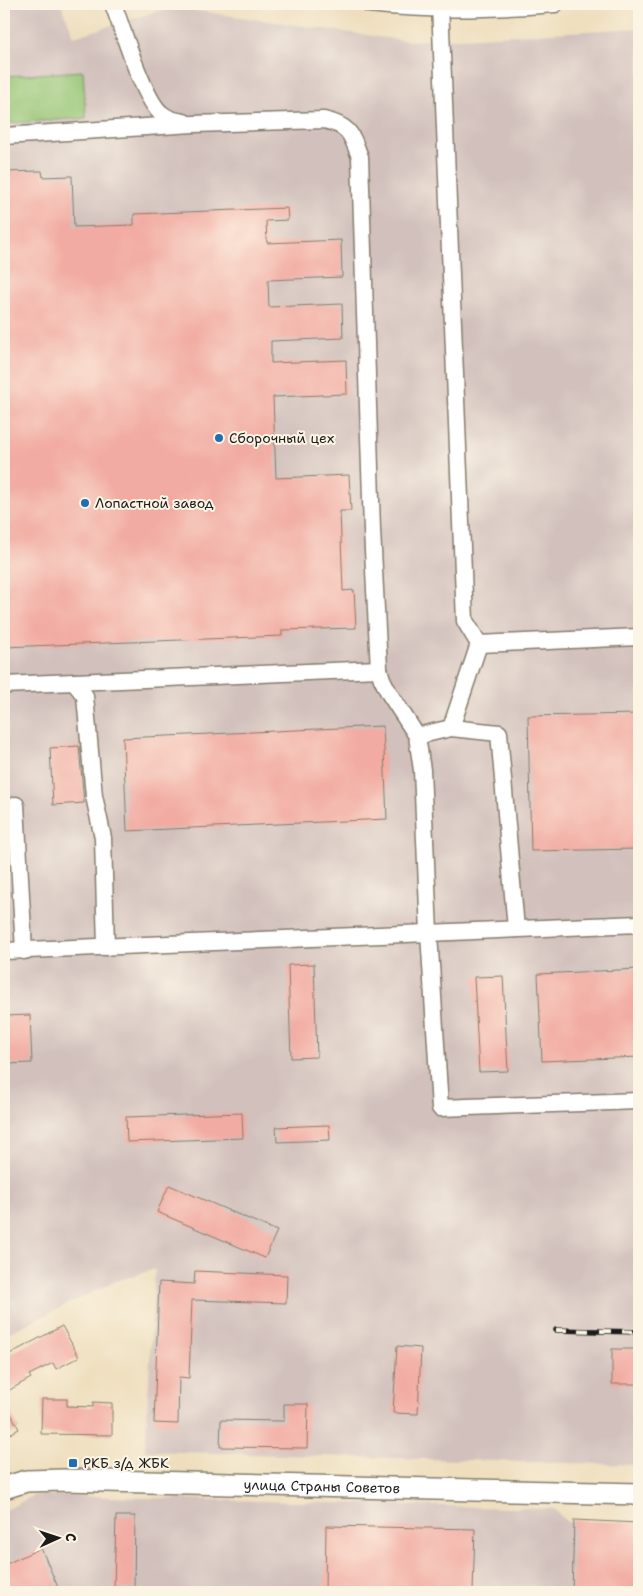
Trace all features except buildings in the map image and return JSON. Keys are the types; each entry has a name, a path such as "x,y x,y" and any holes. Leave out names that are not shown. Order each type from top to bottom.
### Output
{"main road":[{"name":"улица Страны Советов","path":"4,1488 26,1481 64,1480 639,1494"}],"lane":[{"path":"113,4 144,89 152,104 161,114 172,120 193,124"},
{"path":"369,4 506,8 555,4"},
{"path":"440,6 465,620 479,644 451,728"},
{"path":"4,136 193,124 324,120 336,123 349,131 360,157 372,530 379,669 389,693 417,736 422,770 429,933 440,1108 639,1102"},
{"path":"479,644 639,637"},
{"path":"4,685 379,669"},
{"path":"94,681 87,688 85,696 94,796 103,838 106,947"},
{"path":"74,682 85,696"},
{"path":"417,736 451,728 498,733 516,929"},
{"path":"16,805 24,950"},
{"path":"4,951 639,924"}],"shaded area":[{"path":"4,4 61,4 74,37 170,7 408,41 639,28 639,1465 145,1451 155,1269 116,1281 4,1335"},
{"path":"35,1495 554,1509 567,1522 639,1523 639,1592 4,1592 4,1511"}],"green space":[{"path":"83,71 86,118 10,123 7,76"}],"railway":[{"path":"556,1330 639,1332"}],"place":[{"name":"Сборочный цех","path":"219,438"},
{"name":"Лопастной завод","path":"85,503"},
{"name":"РКБ з/д ЖБК","path":"73,1463"}]}
